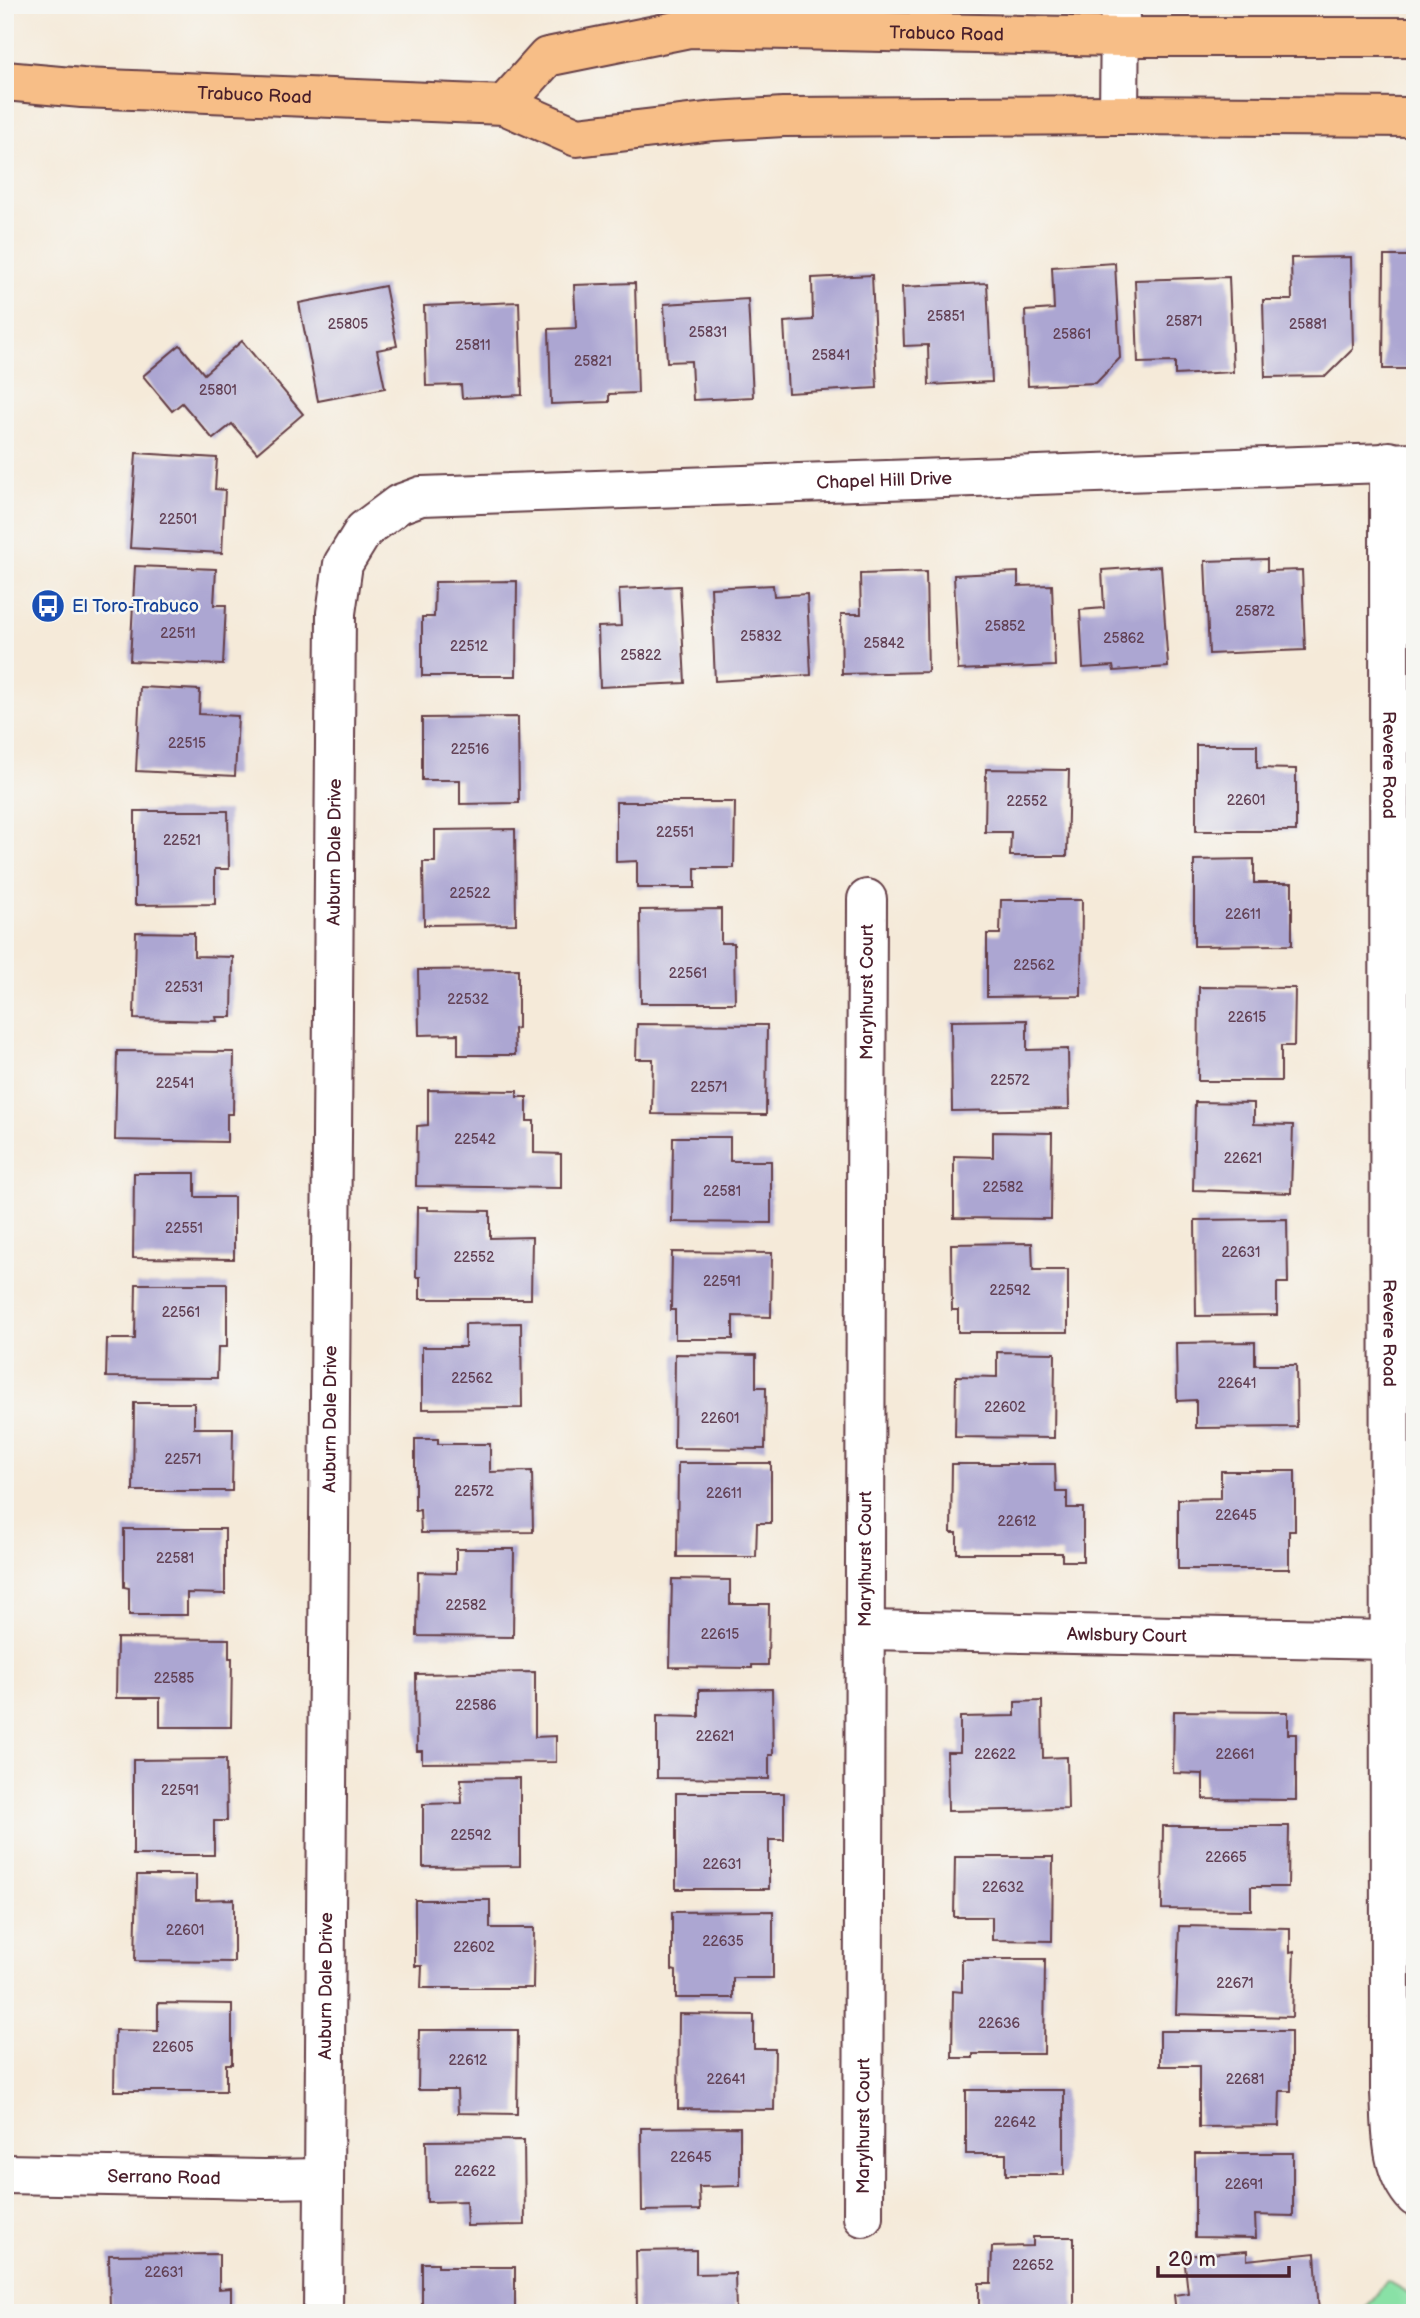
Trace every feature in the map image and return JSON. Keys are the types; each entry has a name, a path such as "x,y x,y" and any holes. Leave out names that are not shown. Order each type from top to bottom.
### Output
{"main road":[{"name":"Trabuco Road","path":"504,104 547,57 690,28 1120,21 1415,37"},
{"name":"Trabuco Road","path":"5,81 82,88 504,104 577,137 714,121 783,117 1415,117"}],"street":[{"path":"1119,115 1120,21"},
{"name":"Chapel Hill Drive","path":"364,530 399,505 421,496 1402,461"},
{"name":"Revere Road","path":"1402,461 1390,1640 1390,2092 1392,2142 1398,2170 1415,2197"},
{"name":"Auburn Dale Drive","path":"323,2313 337,613 343,564 364,530"},
{"name":"Marylhurst Court","path":"863,2217 866,899"},
{"name":"Awlsbury Court","path":"865,1630 1390,1640"},
{"name":"Serrano Road","path":"5,2174 324,2178"}],"green space":[{"path":"1387,2281 1415,2297 1415,2313 1362,2313"}],"building":[{"path":"1384,256 1415,256 1415,369 1383,369"},
{"path":"1351,257 1353,349 1326,376 1265,377 1263,300 1292,300 1291,258"},
{"path":"1115,263 1120,358 1096,383 1028,386 1025,311 1054,309 1052,267"},
{"path":"872,275 877,388 788,393 784,322 813,320 812,278"},
{"path":"1229,277 1233,372 1175,375 1175,362 1138,363 1135,280"},
{"path":"635,283 638,393 609,394 609,402 551,404 549,329 576,328 574,285"},
{"path":"987,283 992,382 929,385 928,345 904,346 902,287"},
{"path":"385,286 397,346 377,350 385,388 318,401 299,303"},
{"path":"748,299 753,397 693,400 691,361 667,362 664,304"},
{"path":"519,302 522,395 462,398 461,385 426,386 424,306"},
{"path":"242,341 303,414 257,453 232,424 213,439 182,403 172,411 143,376 180,345 204,374"},
{"path":"136,453 217,458 215,489 225,490 222,553 130,548"},
{"path":"1267,559 1267,571 1302,570 1305,650 1209,654 1205,561"},
{"path":"135,566 216,569 214,605 226,605 223,665 130,661"},
{"path":"1161,566 1168,667 1114,671 1113,666 1083,668 1080,610 1104,608 1102,570"},
{"path":"926,572 928,672 842,674 841,614 861,614 860,574"},
{"path":"1018,572 1018,586 1052,585 1055,666 958,670 954,575"},
{"path":"517,581 516,676 422,676 422,617 434,617 435,582"},
{"path":"773,585 774,596 807,594 811,675 715,681 711,588"},
{"path":"680,586 685,683 600,687 598,627 621,626 619,589"},
{"path":"140,687 200,690 199,714 238,716 235,776 136,771"},
{"path":"518,717 519,803 460,804 460,780 422,780 422,718"},
{"path":"1196,745 1257,745 1257,768 1296,769 1296,831 1196,831"},
{"path":"986,769 1069,770 1067,856 1010,856 1011,832 985,832"},
{"path":"616,802 735,802 734,868 695,868 695,888 637,888 637,861 616,862"},
{"path":"135,811 228,811 229,869 215,869 215,904 135,905"},
{"path":"515,829 516,924 424,925 423,862 435,862 435,830"},
{"path":"1254,859 1254,883 1292,883 1292,945 1194,946 1194,860"},
{"path":"1001,900 1082,900 1081,996 987,997 987,934 1000,934"},
{"path":"721,909 721,943 734,943 735,1003 641,1003 640,910"},
{"path":"136,932 194,933 194,956 233,957 232,1017 216,1017 217,1021 134,1019"},
{"path":"518,969 515,1055 458,1055 458,1034 419,1035 418,970"},
{"path":"1199,987 1295,988 1294,1046 1281,1046 1281,1081 1198,1081"},
{"path":"1027,1020 1027,1050 1068,1049 1069,1109 952,1111 951,1021"},
{"path":"637,1024 767,1025 766,1115 652,1114 653,1059 636,1059"},
{"path":"117,1051 234,1052 233,1114 227,1114 227,1142 115,1140"},
{"path":"428,1090 517,1091 517,1097 527,1097 527,1121 534,1121 534,1153 561,1154 561,1188 416,1186 417,1126 428,1125"},
{"path":"1195,1102 1254,1103 1254,1124 1293,1125 1291,1193 1193,1190"},
{"path":"993,1132 1052,1133 1051,1219 954,1218 954,1156 993,1157"},
{"path":"673,1137 730,1137 730,1161 771,1161 771,1223 672,1222"},
{"path":"134,1173 195,1173 195,1197 234,1197 234,1259 133,1258"},
{"path":"417,1207 428,1207 428,1210 490,1211 490,1238 532,1237 531,1299 420,1299 420,1277 416,1277"},
{"path":"1287,1219 1288,1283 1277,1283 1277,1315 1196,1316 1195,1220"},
{"path":"1032,1243 1033,1270 1068,1270 1068,1332 958,1332 958,1310 952,1310 951,1244"},
{"path":"672,1252 772,1253 771,1317 733,1316 733,1339 675,1339 675,1310 671,1310"},
{"path":"136,1284 227,1284 227,1347 218,1347 217,1378 106,1377 107,1339 135,1339"},
{"path":"521,1323 522,1408 422,1409 422,1347 465,1347 465,1324"},
{"path":"1255,1342 1255,1365 1296,1365 1297,1427 1196,1428 1196,1400 1177,1401 1176,1343"},
{"path":"997,1352 1055,1353 1054,1438 955,1437 956,1376 997,1377"},
{"path":"675,1354 756,1355 756,1387 766,1387 765,1449 674,1448"},
{"path":"134,1403 194,1403 194,1428 233,1428 232,1491 133,1491"},
{"path":"415,1439 438,1439 438,1444 490,1444 490,1472 532,1471 533,1532 421,1533 420,1510 415,1511"},
{"path":"678,1463 771,1463 771,1523 757,1523 756,1557 677,1557"},
{"path":"952,1464 1055,1464 1056,1492 1067,1492 1067,1508 1083,1508 1083,1561 1062,1561 1062,1553 957,1553 957,1533 951,1533"},
{"path":"1221,1471 1295,1471 1295,1531 1289,1531 1289,1569 1178,1569 1178,1499 1221,1498"},
{"path":"124,1529 225,1529 225,1594 187,1593 187,1615 129,1615 129,1588 124,1587"},
{"path":"456,1549 514,1549 513,1637 417,1636 418,1572 456,1573"},
{"path":"672,1579 730,1580 730,1604 769,1604 768,1665 752,1665 752,1668 670,1667"},
{"path":"117,1638 229,1639 229,1658 232,1658 231,1727 160,1727 160,1698 116,1698"},
{"path":"535,1672 535,1737 556,1736 556,1762 422,1763 422,1751 417,1751 416,1674"},
{"path":"772,1689 773,1755 769,1755 769,1779 657,1778 657,1716 699,1717 699,1690"},
{"path":"1042,1701 1043,1758 1067,1757 1068,1809 948,1811 947,1752 960,1752 960,1717 1015,1716 1015,1702"},
{"path":"1174,1711 1288,1712 1288,1734 1296,1734 1296,1800 1203,1799 1203,1774 1173,1773"},
{"path":"226,1759 227,1821 214,1821 214,1855 133,1855 133,1760"},
{"path":"520,1778 520,1866 423,1867 423,1804 462,1803 461,1779"},
{"path":"676,1793 784,1793 784,1840 769,1840 769,1889 676,1889"},
{"path":"1163,1826 1289,1826 1288,1887 1251,1887 1251,1910 1162,1909"},
{"path":"955,1857 1053,1857 1052,1941 992,1940 992,1917 954,1917"},
{"path":"137,1875 196,1875 196,1900 234,1899 234,1962 135,1961"},
{"path":"415,1900 490,1900 490,1928 534,1928 533,1988 421,1988 422,1966 415,1966"},
{"path":"773,1911 773,1978 733,1978 733,1998 676,1998 676,1971 672,1970 672,1912"},
{"path":"1179,1926 1290,1928 1290,1952 1294,1951 1292,2017 1176,2014"},
{"path":"962,1959 1045,1959 1044,2054 973,2054 973,2058 952,2058 953,1991 962,1992"},
{"path":"158,2003 232,2004 232,2064 226,2064 226,2091 114,2091 115,2030 158,2031"},
{"path":"679,2014 754,2015 754,2049 775,2049 774,2110 678,2109"},
{"path":"419,2030 518,2030 517,2114 458,2113 457,2090 418,2090"},
{"path":"1160,2031 1291,2031 1291,2091 1280,2091 1279,2126 1199,2127 1199,2066 1160,2066"},
{"path":"966,2090 1064,2090 1064,2175 1006,2175 1006,2154 966,2154"},
{"path":"740,2127 740,2186 699,2187 700,2210 642,2211 641,2128"},
{"path":"524,2140 525,2225 467,2226 466,2201 427,2202 426,2141"},
{"path":"1195,2153 1293,2153 1293,2216 1255,2215 1256,2238 1195,2237"},
{"path":"1033,2237 1074,2237 1074,2313 979,2313 979,2283 991,2283 992,2247 1033,2246"},
{"path":"696,2250 696,2274 735,2273 736,2313 637,2313 636,2251"},
{"path":"1247,2251 1247,2260 1315,2253 1319,2313 1176,2313 1174,2295 1188,2293 1184,2256"},
{"path":"219,2254 219,2289 231,2288 231,2313 110,2313 109,2255"},
{"path":"422,2263 438,2263 438,2267 515,2267 515,2313 422,2313"}],"place":[{"name":"El Toro-Trabuco","path":"48,606"}]}
